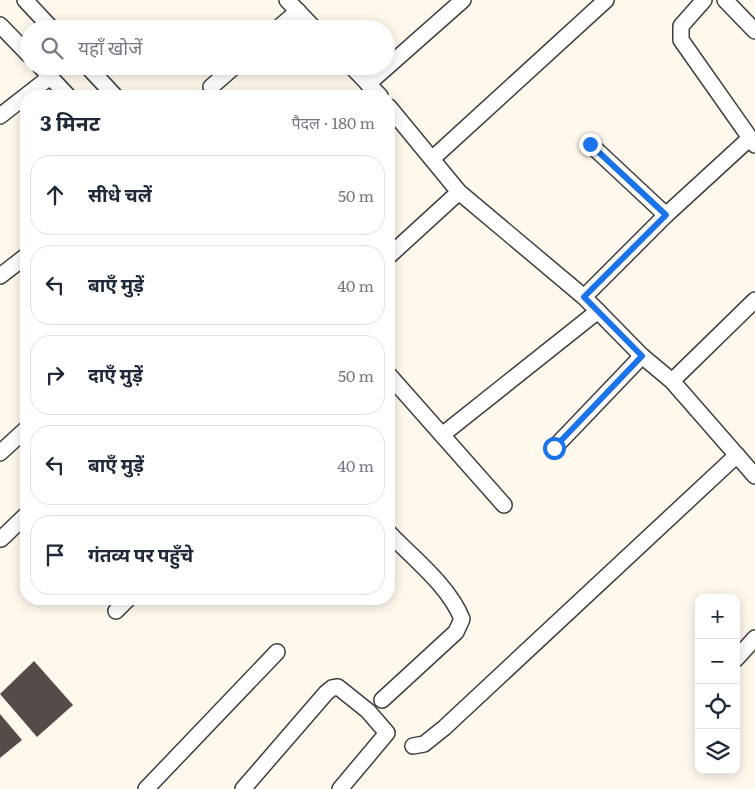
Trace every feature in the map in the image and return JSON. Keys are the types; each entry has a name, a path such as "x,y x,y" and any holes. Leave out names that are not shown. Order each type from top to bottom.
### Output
{"street":[{"path":"25,0 44,20"},
{"path":"287,0 306,20"},
{"path":"395,60 463,0"},
{"path":"432,159 606,0"},
{"path":"584,297 666,215 752,142 681,40 681,26 704,0"},
{"path":"725,0 755,31"},
{"path":"288,20 298,11"},
{"path":"0,25 20,46"},
{"path":"26,90 41,75"},
{"path":"49,75 62,90"},
{"path":"95,75 109,90"},
{"path":"211,87 224,75"},
{"path":"360,75 374,90"},
{"path":"368,84 378,75"},
{"path":"0,116 20,96"},
{"path":"395,114 459,192 584,297 642,356 672,381 755,476"},
{"path":"590,144 666,215"},
{"path":"395,251 459,192"},
{"path":"0,276 20,261"},
{"path":"672,381 755,300"},
{"path":"442,435 598,311"},
{"path":"554,448 642,356"},
{"path":"395,382 504,505"},
{"path":"0,453 20,435"},
{"path":"413,746 424,744 444,728 738,455"},
{"path":"1,539 20,521"},
{"path":"382,700 456,632 462,619 459,612 436,582 395,539"},
{"path":"116,611 122,605"},
{"path":"740,655 755,638"},
{"path":"146,789 277,652"},
{"path":"243,789 326,694 332,688 338,687 368,711 387,733 340,789"}],"building":[{"path":"34,661 73,705 37,737 0,694"},
{"path":"0,714 22,740 0,758"}],"route":[{"path":"554,448 642,356 584,297 666,215 590,144"}]}
